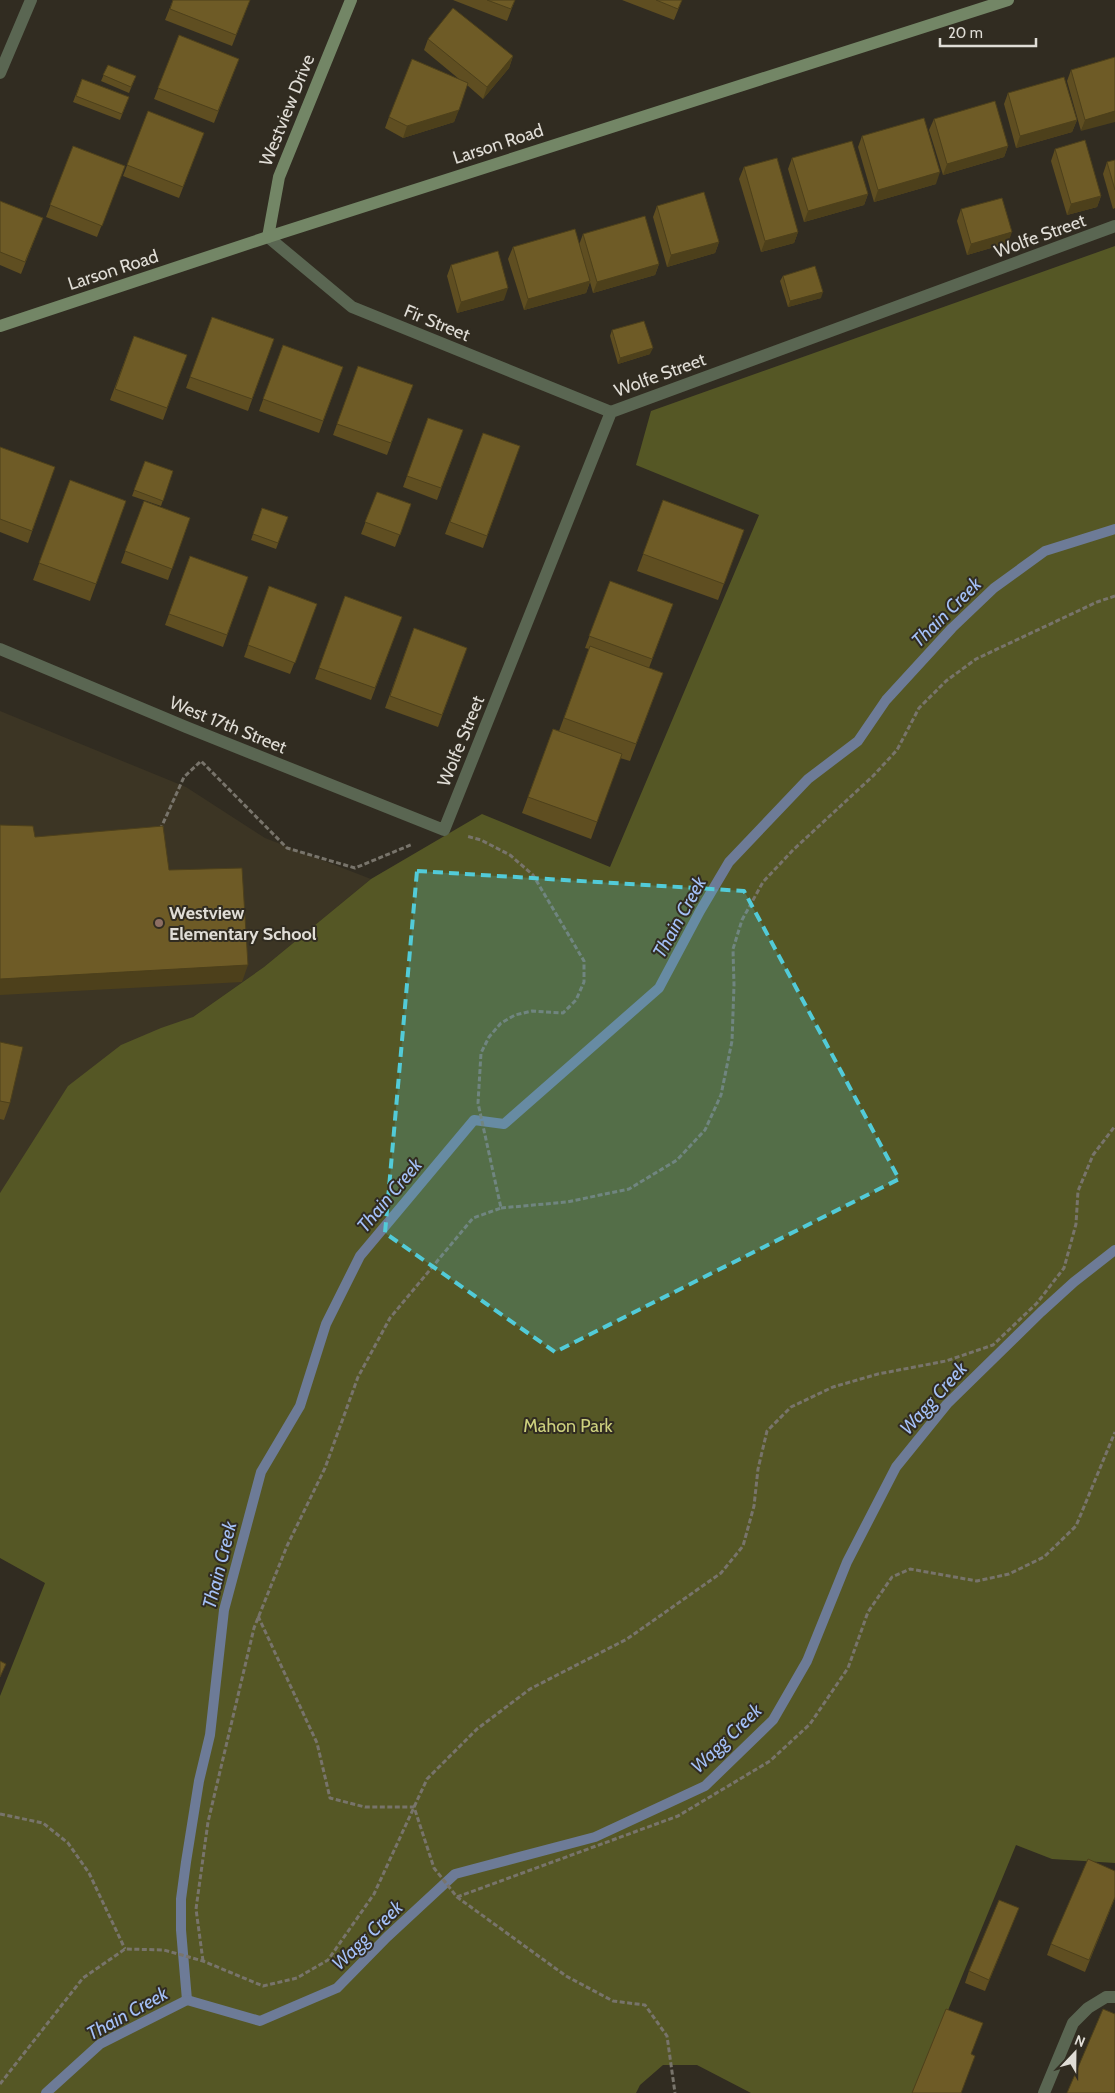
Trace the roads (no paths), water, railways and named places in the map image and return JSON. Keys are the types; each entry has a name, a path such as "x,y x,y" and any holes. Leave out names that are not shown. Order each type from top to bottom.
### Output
{"street":[{"path":"0,72 31,0"},
{"name":"Westview Drive","path":"268,237 279,177 352,0"},
{"name":"Larson Road","path":"0,326 268,237 1008,0"},
{"name":"Wolfe Street","path":"444,830 611,412 1115,226"},
{"name":"Fir Street","path":"268,237 352,307 611,412"},
{"name":"West 17th Street","path":"0,649 186,727 444,830"},
{"path":"1044,2093 1073,2023 1088,2008 1106,1997 1115,1997"}],"waterway":[{"name":"Thain Creek","path":"187,2000 181,1930 181,1899 199,1781 210,1735 224,1610 261,1472 300,1406 326,1324 360,1256 474,1120 504,1124 659,988 700,911 729,862 808,779 858,741 886,700 952,628 994,588 1045,551 1115,529"},
{"name":"Wagg Creek","path":"187,2000 260,2021 337,1988 387,1937 455,1874 595,1837 705,1786 773,1720 807,1661 847,1562 896,1467 947,1404 1041,1312 1074,1282 1115,1250"},
{"name":"Thain Creek","path":"46,2093 100,2044 187,2000"}],"place":[{"name":"Westview Elementary School","path":"159,923"}],"park label":[{"name":"Mahon Park","path":"568,1426"}]}
